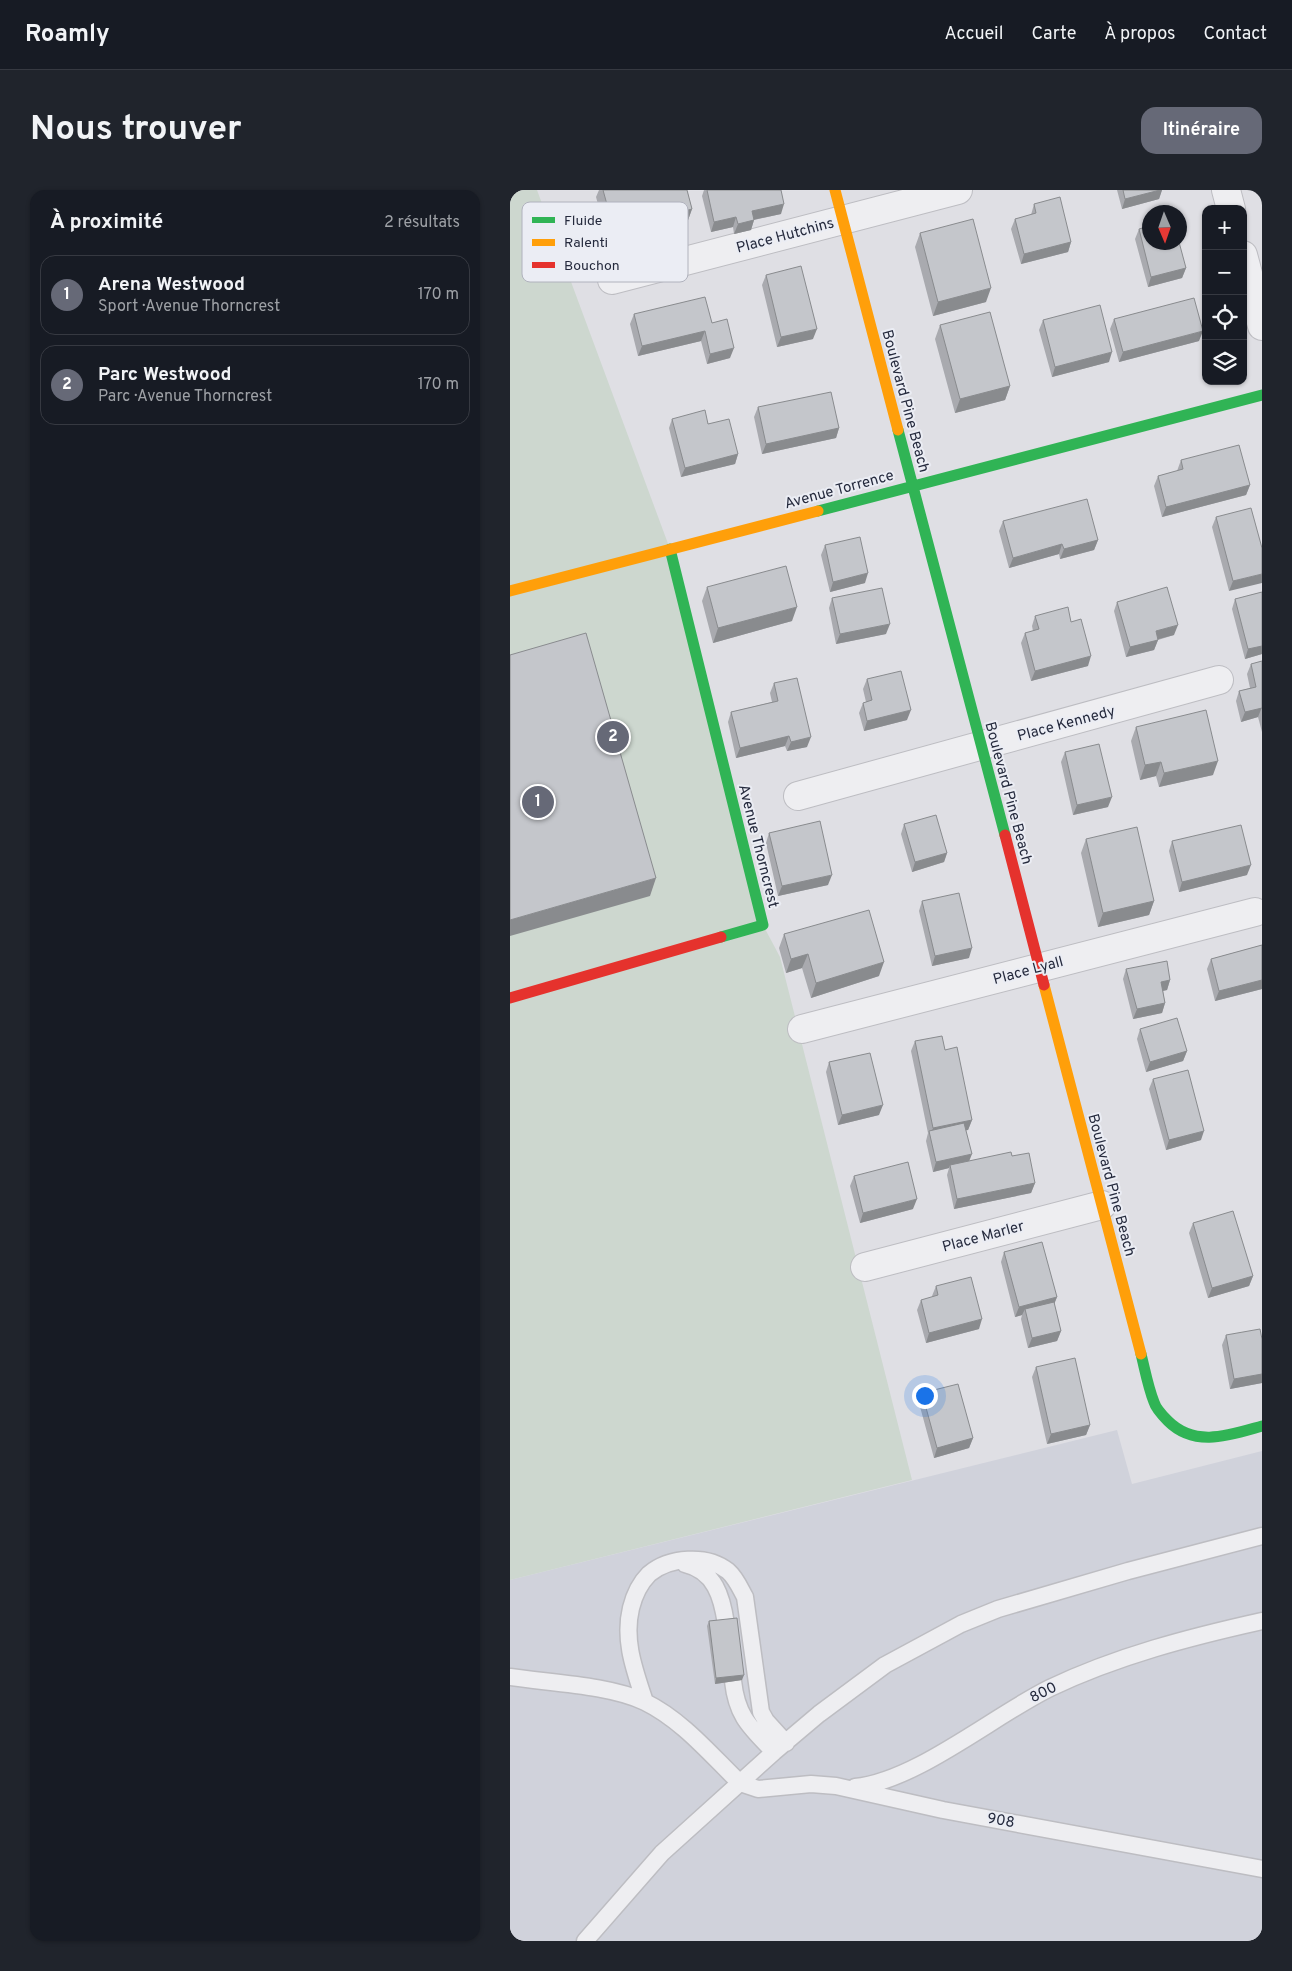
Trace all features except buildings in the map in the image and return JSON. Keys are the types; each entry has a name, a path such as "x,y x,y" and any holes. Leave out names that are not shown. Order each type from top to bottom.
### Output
{"street":[{"name":"Boulevard Pine Beach","path":"835,190 1154,1404 1183,1433 1204,1437 1222,1437 1262,1426"},
{"name":"Place Hutchins","path":"688,260 958,190"},
{"path":"1226,190 1230,205"},
{"path":"1247,270 1262,326"},
{"name":"Avenue Torrence","path":"510,591 1262,395"},
{"name":"Avenue Thorncrest","path":"510,998 763,925 670,549"},
{"name":"Place Kennedy","path":"798,796 1219,680"},
{"name":"Place Lyall","path":"802,1029 1255,912"},
{"name":"Place Marler","path":"865,1267 1102,1204"}],"lane":[{"path":"585,1941 662,1853 780,1747 885,1665 961,1624 1042,1595 1262,1536"},
{"path":"645,1702 629,1647 628,1626 631,1607 639,1587 647,1576 656,1569 668,1564 697,1560 714,1563 728,1571 739,1584 748,1612 761,1712 780,1747"},
{"path":"668,1564 692,1566 714,1582 720,1592 726,1624"},
{"name":"800","path":"836,1786 871,1785 901,1773 1023,1703 1106,1664 1185,1639 1262,1621"},
{"path":"510,1677 603,1690 645,1702 666,1715 698,1742 740,1783"},
{"path":"733,1681 735,1699 740,1713 780,1747"},
{"name":"908","path":"740,1783 758,1789 811,1784 836,1786 943,1810 1262,1869"}],"shaded area":[{"path":"510,190 537,190 541,202 522,202 522,282 571,282 670,549 763,925 780,957 912,1480 510,1580"},
{"path":"1117,1430 1132,1484 1262,1451 1262,1941 510,1941 510,1580"}],"traffic: fast":[{"path":"818,511 1262,395"},
{"path":"898,430 1005,835"},
{"path":"670,549 763,925 721,937"},
{"path":"1141,1354 1155,1405 1164,1417 1178,1429 1201,1437 1213,1437 1238,1433 1262,1426"}],"traffic: slow":[{"path":"835,190 898,430"},
{"path":"510,591 818,511"},
{"path":"1044,985 1141,1354"}],"traffic: jam":[{"path":"1005,835 1044,985"},
{"path":"510,998 721,937"}],"place":[{"name":"Parc Westwood","path":"613,737"},
{"name":"Arena Westwood","path":"538,802"}]}
